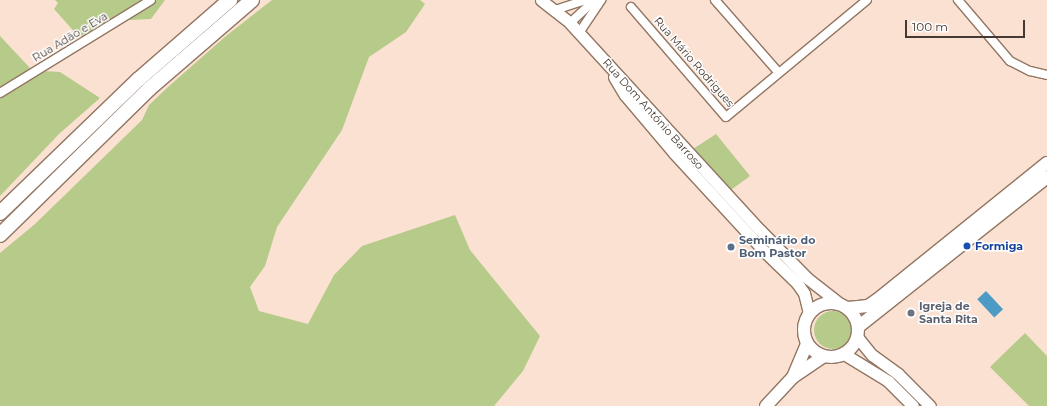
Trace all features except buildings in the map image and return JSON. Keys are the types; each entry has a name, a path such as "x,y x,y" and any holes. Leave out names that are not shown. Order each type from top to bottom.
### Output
{"highway":[{"path":"0,214 139,79 230,0"},
{"path":"0,236 149,89 252,0"}],"main road":[{"path":"541,0 570,23 601,57"},
{"name":"Rua Dom António Barroso","path":"601,57 760,230 807,278 843,306"},
{"name":"Rua Dom António Barroso","path":"601,57 625,95 674,153 764,251 797,283 804,293 809,313"},
{"path":"1047,163 868,306 823,304 809,313 804,322 803,333 807,344 813,352 823,357 834,358 844,354 852,347 858,332 1047,177"},
{"path":"843,306 855,317 858,332 872,355 898,374 930,406"},
{"path":"793,377 807,344"},
{"path":"844,354 888,381 912,406"},
{"path":"766,406 793,377 823,357"}],"street":[{"name":"Rua Adão e Eva","path":"0,92 151,0"},
{"path":"555,10 586,0"},
{"path":"570,23 595,0"},
{"path":"579,33 601,0"},
{"path":"715,0 778,72 868,0"},
{"path":"958,0 1010,62 1030,71 1047,75"},
{"name":"Rua Mário Rodrigues","path":"631,7 726,117 778,72"}],"green space":[{"path":"55,0 165,0 151,19 109,21 79,37 54,9 58,3"},
{"path":"272,0 420,0 425,4 406,32 369,57 342,130 277,227 265,266 250,287 259,311 308,324 334,275 362,246 455,215 470,250 540,336 523,371 494,406 0,406 0,253 35,224 142,120 149,105 168,87 226,36"},
{"path":"0,36 30,68 27,70 60,72 100,98 59,134 0,196"},
{"path":"716,134 750,176 731,190 693,149"},
{"path":"829,311 837,311 847,316 851,323 851,337 847,344 837,349 829,349 819,344 817,341 814,334 814,326 819,316 822,314"},
{"path":"1025,333 1047,356 1047,406 1029,406 990,367"}],"water":[{"path":"986,291 1003,309 994,317 977,299"}],"place":[{"name":"Formiga","path":"967,246"},
{"name":"Seminário do Bom Pastor","path":"731,247"},
{"name":"Igreja de Santa Rita","path":"911,313"}]}
